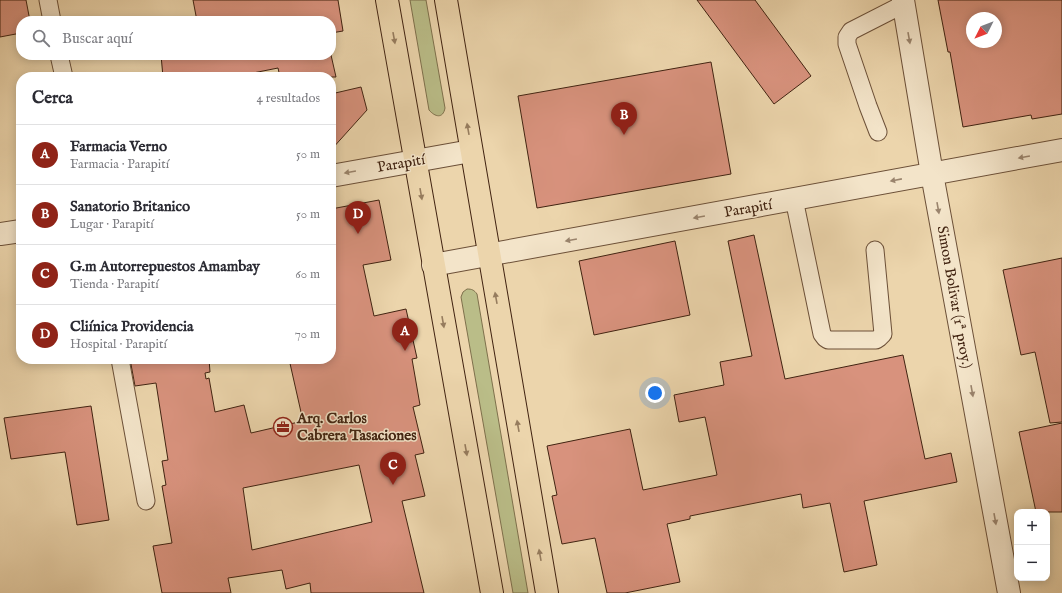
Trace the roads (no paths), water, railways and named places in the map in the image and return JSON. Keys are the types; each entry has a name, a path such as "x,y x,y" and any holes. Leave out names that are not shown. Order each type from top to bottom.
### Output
{"main road":[{"path":"387,0 492,593"},
{"path":"446,0 547,593"}],"street":[{"name":"Simon Bolivar (1ª proy.)","path":"903,2 932,174 1009,593"},
{"name":"Parapití","path":"433,265 1062,150"},
{"name":"Parapití","path":"336,175 471,151"},
{"path":"0,234 16,232"}],"lane":[{"path":"48,0 51,16"},
{"path":"878,132 847,44 847,37 851,31 903,2"},
{"path":"61,60 63,72"},
{"path":"794,199 822,334 828,340 876,340 883,334 875,250"},
{"path":"121,364 146,500"}],"place":[{"name":"Sanatorio Britanico","path":"624,135"},
{"name":"Cliínica Providencia","path":"358,234"},
{"name":"Farmacia Verno","path":"405,351"},
{"name":"Arq. Carlos Cabrera Tasaciones","path":"283,427"},
{"name":"G.m Autorrepuestos Amambay","path":"393,485"}]}
